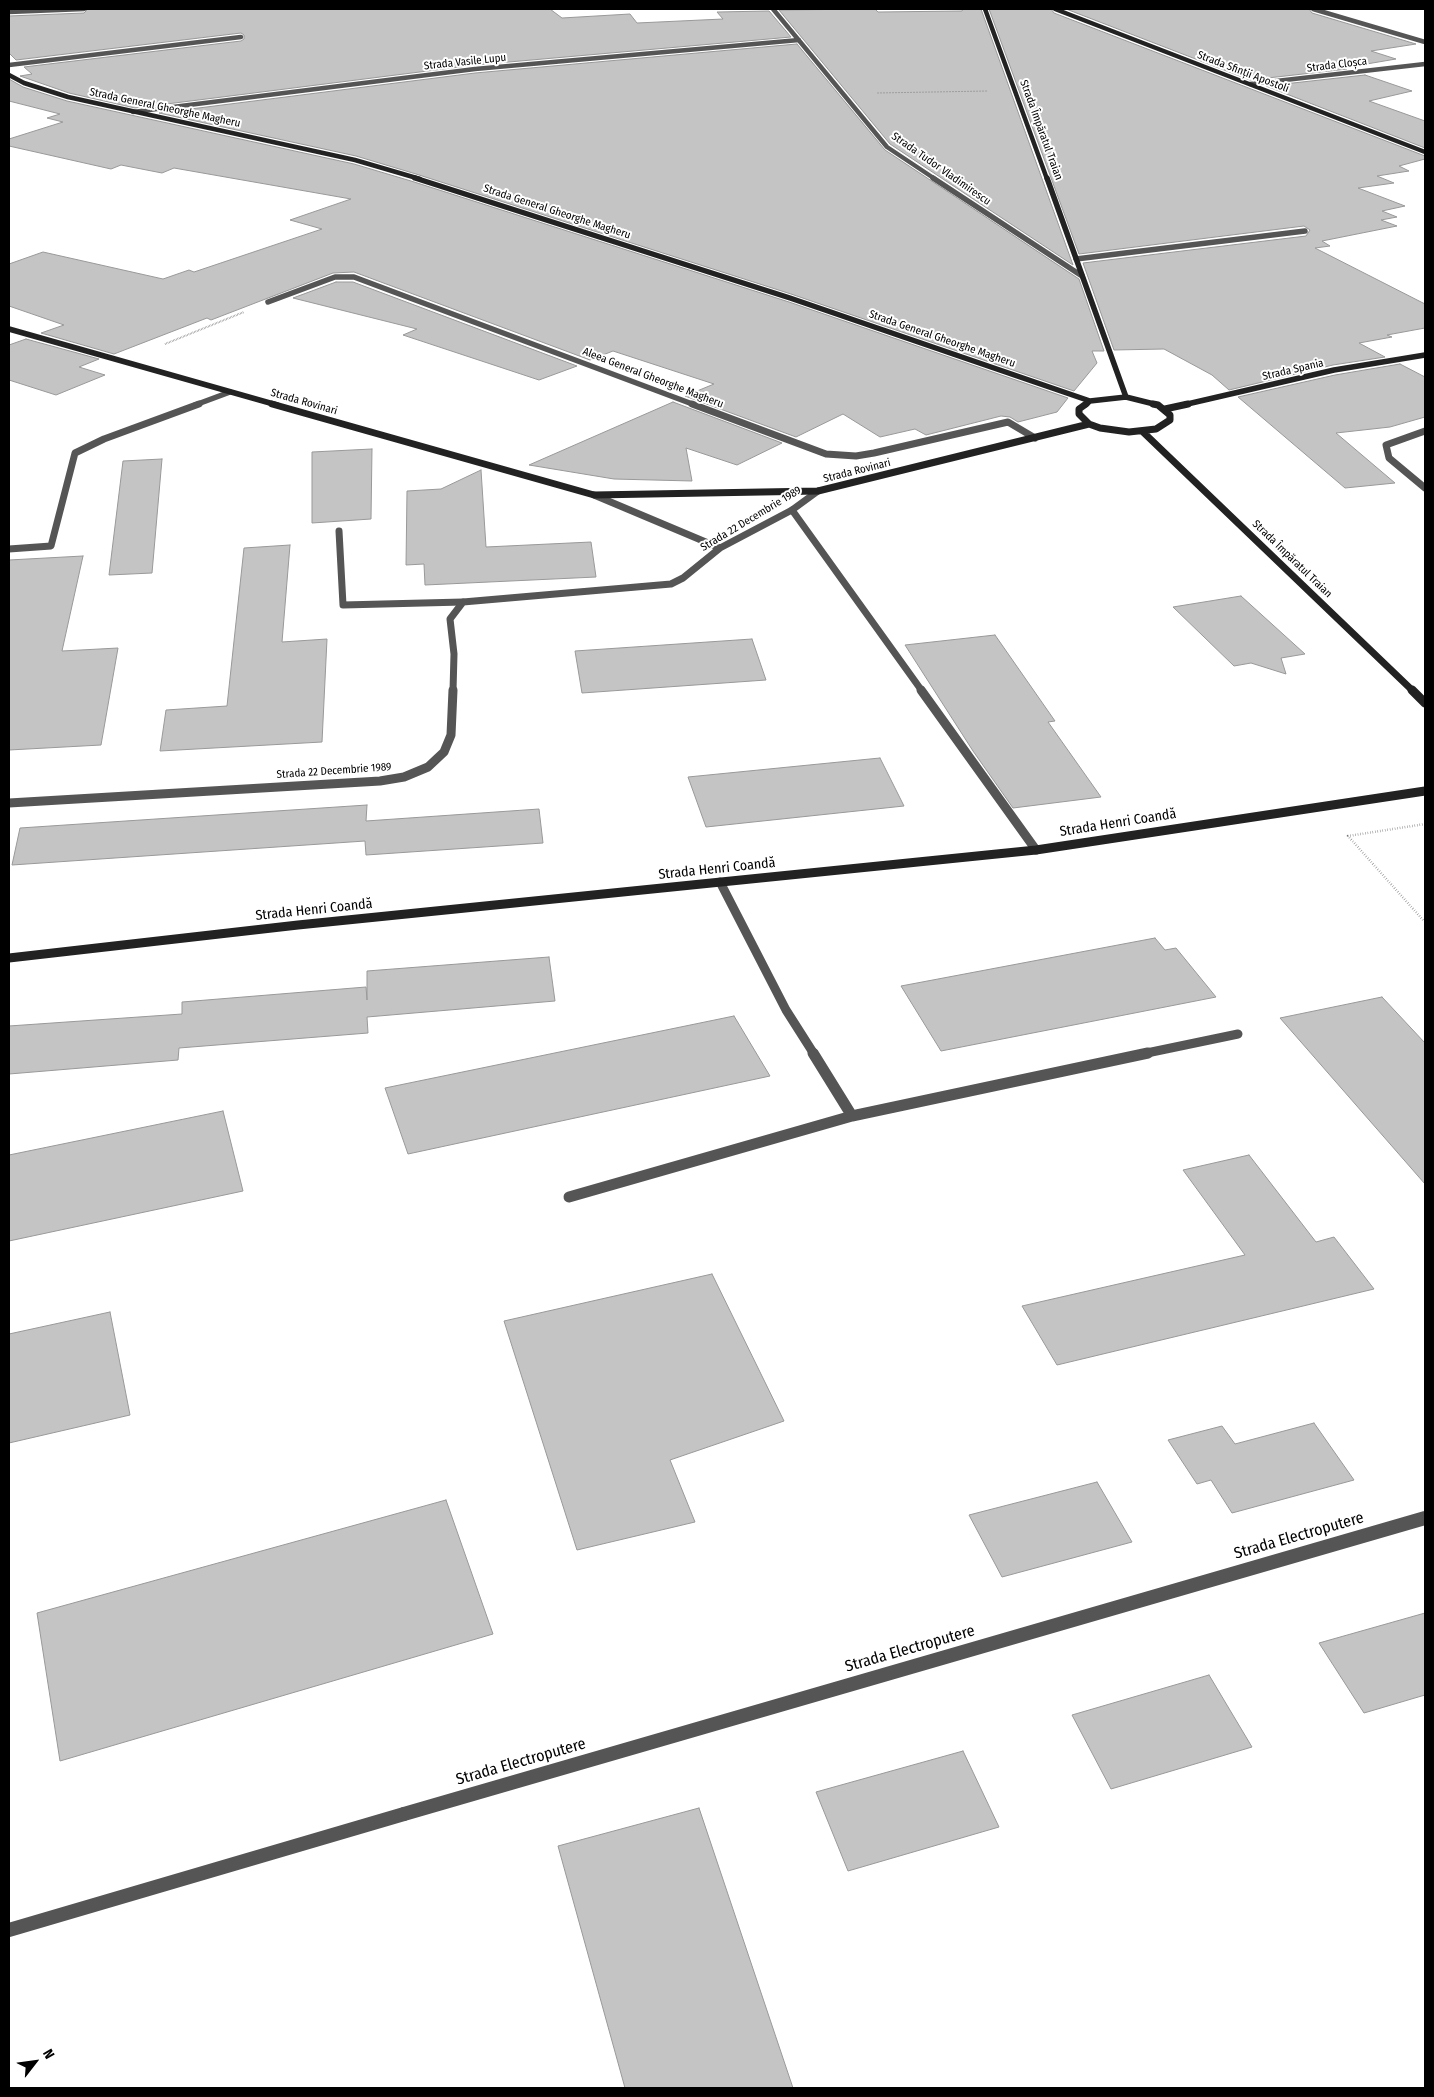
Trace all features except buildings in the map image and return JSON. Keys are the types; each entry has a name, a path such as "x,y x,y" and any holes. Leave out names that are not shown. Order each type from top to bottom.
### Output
{"street":[{"path":"9,12 84,9"},
{"name":"Strada Tudor Vladimirescu","path":"773,9 887,147 1082,276"},
{"name":"Strada Împăratul Traian","path":"985,9 1126,397"},
{"name":"Strada Sfinții Apostoli","path":"1055,9 1425,152"},
{"path":"1313,9 1425,42"},
{"path":"9,65 241,37"},
{"name":"Strada Vasile Lupu","path":"133,112 475,69 799,40"},
{"name":"Strada Cloșca","path":"1250,84 1425,64"},
{"name":"Strada General Gheorghe Magheru","path":"9,75 24,83 68,97 355,160 464,192 790,298 1090,401"},
{"path":"1076,259 1305,231"},
{"name":"Aleea General Gheorghe Magheru","path":"268,302 335,278 354,277 826,454 856,456 874,453 1008,422 1035,438"},
{"name":"Strada Rovinari","path":"9,329 594,495 720,548"},
{"name":"Strada Spania","path":"1165,409 1334,370 1425,355"},
{"path":"9,548 51,546 75,453 230,392"},
{"path":"1126,397 1149,401 1165,409 1170,414 1170,420 1156,429 1143,432 1114,431 1089,424 1082,419 1079,409 1090,401 1126,397"},
{"name":"Strada Rovinari","path":"594,495 818,491 1089,424"},
{"path":"1425,430 1386,445 1390,458 1425,488"},
{"name":"Strada Împăratul Traian","path":"1143,432 1425,703"},
{"name":"Strada 22 Decembrie 1989","path":"9,803 380,781 404,777 428,767 444,752 451,734 454,654 450,619 463,602 671,584 683,578 720,548 792,510 818,491"},
{"path":"792,510 1036,850"},
{"path":"339,531 343,605 463,602"},
{"name":"Strada Henri Coandă","path":"9,958 298,925 1036,850 1425,791"},
{"path":"720,882 786,1010 852,1116"},
{"path":"569,1197 852,1116 1238,1034"},
{"name":"Strada Electroputere","path":"9,1930 1425,1518"}],"path":[{"path":"844,94 1015,91"},
{"path":"122,361 268,302"},
{"path":"1423,920 1348,836 1425,824"}]}
